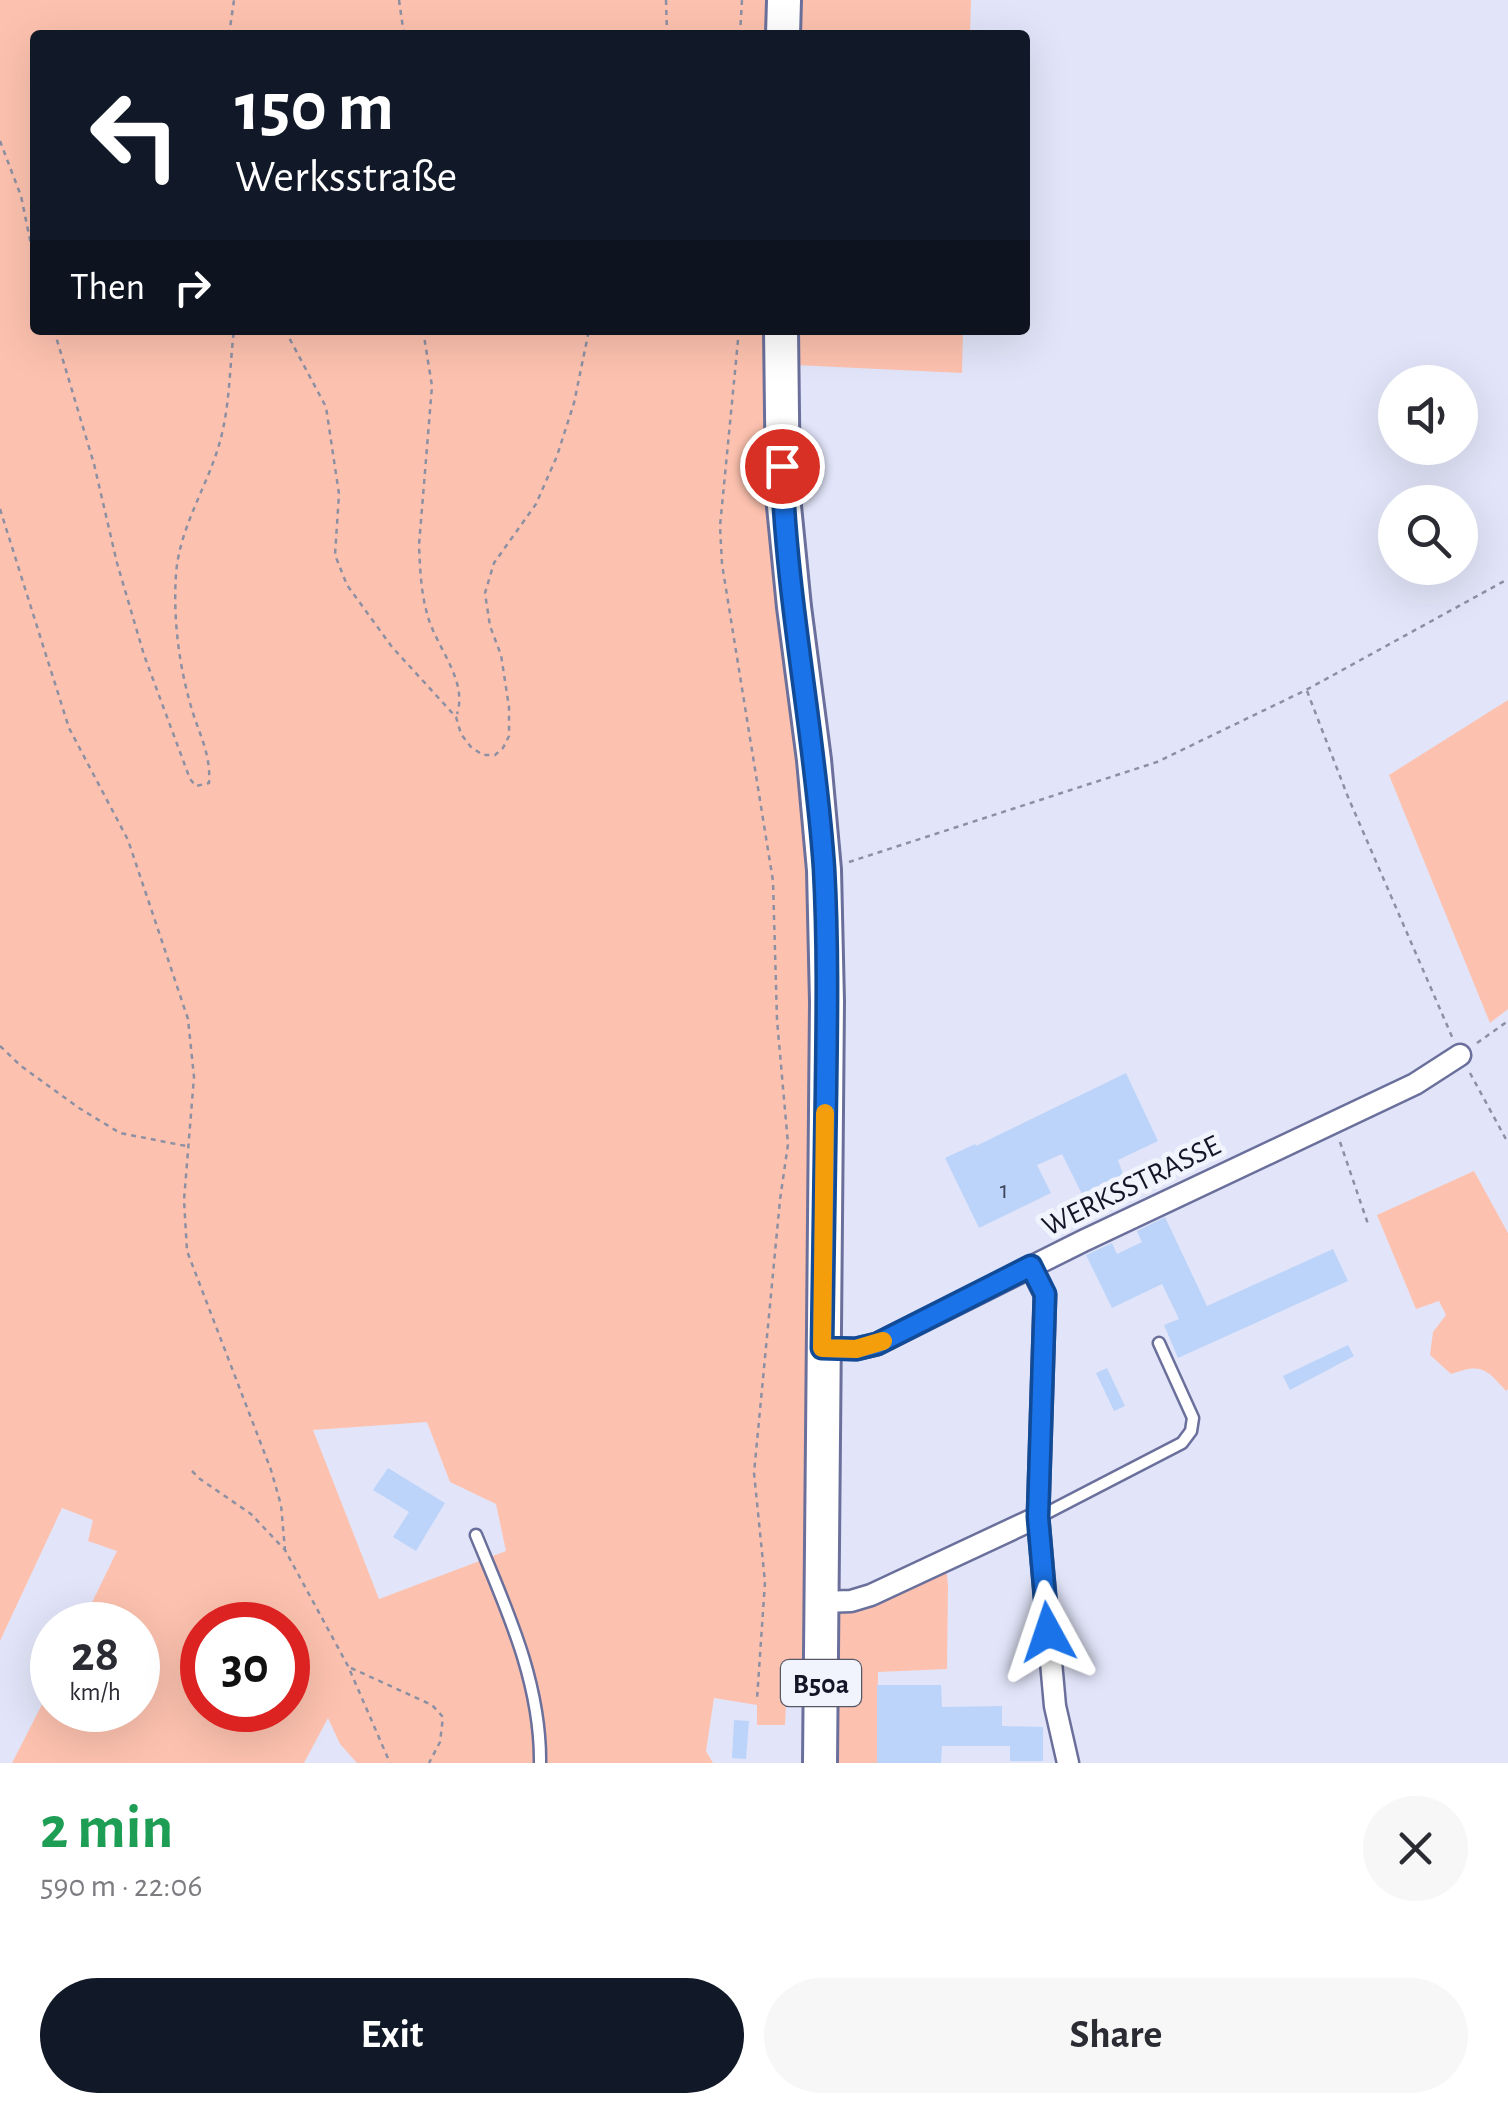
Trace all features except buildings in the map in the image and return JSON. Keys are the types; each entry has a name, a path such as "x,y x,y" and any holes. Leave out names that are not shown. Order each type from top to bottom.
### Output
{"main road":[{"path":"783,30 784,0"},
{"name":"B50a","path":"782,335 783,496 824,870 827,1002 820,1763"}],"street":[{"name":"WERKSSTRASSE","path":"822,1348 856,1349 877,1344 1031,1266 1414,1084 1460,1055"},
{"path":"1031,1266 1045,1294 1038,1517 1055,1706 1068,1763"},
{"path":"822,1602 871,1596 1038,1517"}],"lane":[{"path":"1038,1517 1182,1443 1191,1431 1193,1418 1159,1343"},
{"path":"476,1535 519,1641 533,1700 540,1763"}],"path":[{"path":"230,30 234,0"},
{"path":"399,0 403,30"},
{"path":"666,0 667,30"},
{"path":"740,30 742,0"},
{"path":"0,141 21,196 30,240"},
{"path":"55,335 144,655 196,786 208,784 210,764 178,652 176,574 184,532 223,429 233,335"},
{"path":"288,335 326,407 338,494 335,554 348,585 392,646 456,717 470,746 483,755 495,755 509,736 501,655 490,626 485,592 494,564 536,504 558,456 589,335"},
{"path":"424,335 432,386 420,571 428,618 462,700 456,717"},
{"path":"739,335 720,526 722,564 773,882 777,1020 788,1144 754,1474 765,1582 757,1698"},
{"path":"0,509 69,728 128,840 188,1019 194,1077 184,1200 187,1251 271,1470 281,1504 286,1550"},
{"path":"824,870 1156,762 1306,690 1508,579"},
{"path":"1306,690 1460,1055 1508,1143"},
{"path":"1460,1055 1508,1021"},
{"path":"0,1046 79,1108 120,1133 187,1147"},
{"path":"1329,1124 1341,1144 1369,1226"},
{"path":"192,1471 251,1514 286,1550 348,1666 390,1763"},
{"path":"348,1666 432,1706 443,1717 440,1742 429,1763"}],"shaded area":[{"path":"0,0 775,0 774,30 30,30 30,335 772,335 813,872 811,1601 871,1588 945,1551 947,1669 878,1672 877,1763 805,1763 805,1701 786,1704 785,1725 757,1725 757,1705 714,1698 706,1751 713,1763 357,1763 340,1744 328,1718 304,1763 12,1763 30,1728 30,1732 160,1732 160,1602 92,1602 117,1551 88,1541 93,1520 62,1508 0,1641","holes":["427,1422 450,1482 496,1504 506,1551 379,1599 313,1430"]},
{"path":"799,0 971,0 970,30 798,30"},
{"path":"795,335 963,335 962,373 795,365"},
{"path":"1508,700 1508,1009 1490,1023 1389,775"},
{"path":"1474,1171 1508,1233 1506,1391 1482,1370 1451,1374 1430,1355 1433,1332 1446,1315 1439,1301 1416,1309 1377,1215"}],"slow traffic":[{"path":"825,1113 822,1348 856,1349 883,1341"}],"route":[{"path":"782,466 824,870 827,1002 822,1348 856,1349 877,1344 1031,1266 1045,1294 1038,1517 1048,1632"}]}
